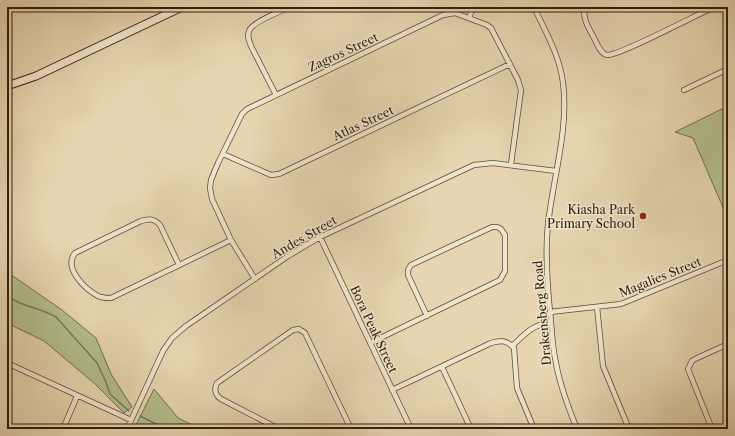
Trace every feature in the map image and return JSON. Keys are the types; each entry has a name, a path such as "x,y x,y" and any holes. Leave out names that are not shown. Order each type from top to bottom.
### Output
{"street":[{"path":"7,86 36,76 182,7"},
{"path":"276,95 251,46 248,38 248,32 253,25 291,7"},
{"path":"469,18 473,7"},
{"name":"Drakensberg Road","path":"534,7 556,55 563,81 565,105 548,225 546,248 547,280 555,362 563,393 577,429"},
{"path":"585,7 583,12 588,26 600,49 607,55 614,54 640,43 714,7"},
{"path":"698,7 701,13"},
{"name":"Zagros Street","path":"255,279 231,240 212,199 210,188 211,180 243,112 443,15 453,13 469,18 491,28 518,80 521,90 511,164"},
{"name":"Atlas Street","path":"223,154 271,175 279,174 510,64"},
{"path":"684,90 728,69"},
{"name":"Andes Street","path":"128,429 163,352 172,338 186,326 288,256 320,237 468,167 487,163 511,164 556,171"},
{"path":"179,265 160,225 155,220 150,218 75,253 71,260 76,278 81,283 99,297 111,298 231,240"},
{"path":"370,343 426,316 500,280 505,271 505,235 501,229 492,227 411,265 408,270 408,275 426,316"},
{"name":"Bora Peak Street","path":"320,237 411,429"},
{"name":"Magalies Street","path":"550,312 613,306 630,301 728,260"},
{"path":"598,307 603,366 629,429"},
{"path":"512,346 533,328 541,324 551,322"},
{"path":"279,429 221,400 216,394 215,387 218,383 293,330 299,329 305,333 351,429"},
{"path":"392,390 498,341 506,342 512,346 514,352 517,388 534,429"},
{"path":"712,429 688,369 694,359 728,344"},
{"path":"7,363 131,420"},
{"path":"442,367 471,429"},
{"path":"62,429 77,396"},
{"path":"7,425 16,429"}],"green space":[{"path":"728,106 728,219 693,138 675,132"},
{"path":"7,272 62,310 96,338 111,374 132,407 124,413 94,383 44,341 7,323"},
{"path":"154,389 178,418 201,429 134,429"}],"waterway":[{"path":"7,295 24,305 56,317 97,363 110,394 129,411"},
{"path":"140,416 166,429"}],"place":[{"name":"Kiasha Park Primary School","path":"643,216"}]}
